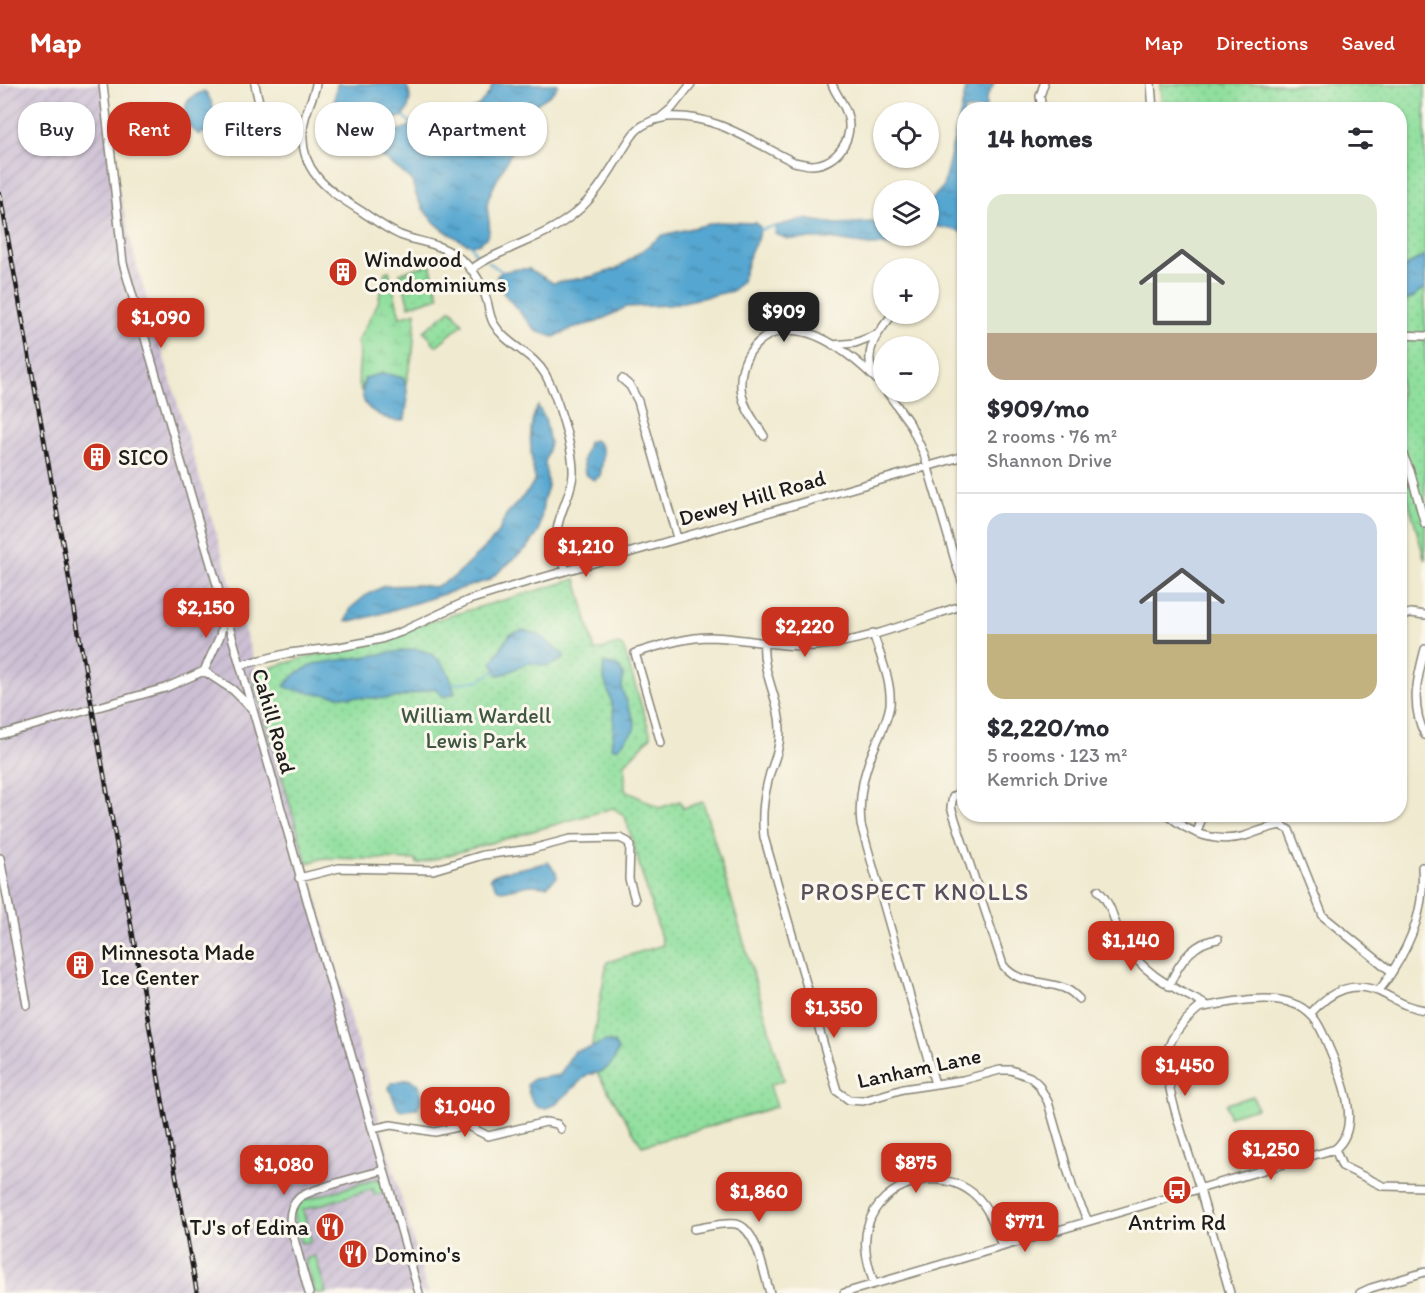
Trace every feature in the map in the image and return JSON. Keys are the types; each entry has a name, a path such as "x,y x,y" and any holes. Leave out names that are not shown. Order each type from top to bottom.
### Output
{"street":[{"name":"Cahill Road","path":"104,84 123,263 419,1293"},
{"path":"255,84 260,102"},
{"path":"316,84 303,135 306,157 326,188 398,234 454,254 471,270 481,285 494,323 501,333 537,363 545,374 572,459 573,474 570,489 557,531 566,571"},
{"path":"471,270 489,257 559,226 577,212 602,184 634,133 672,108 691,84"},
{"path":"660,118 692,117 709,120 794,162 813,165 823,163 840,152 849,133 847,112 832,84"},
{"path":"1041,102 1040,96 1044,84"},
{"path":"1151,84 1152,102"},
{"path":"833,345 855,343 876,335 885,324"},
{"path":"764,436 747,410 742,397 741,372 749,351 767,336 789,330 812,334 833,345 873,376"},
{"path":"1407,335 1425,336"},
{"path":"873,342 870,362 873,370"},
{"path":"622,379 630,386 638,401 677,538"},
{"path":"894,402 915,433 928,467 957,567"},
{"name":"Dewey Hill Road","path":"240,665 289,654 381,639 411,628 469,600 957,458"},
{"path":"1407,464 1425,524"},
{"path":"661,743 635,653 668,643 708,637 811,646 828,645 957,607"},
{"path":"0,735 165,688 204,670 220,636 225,612"},
{"path":"1407,615 1425,615"},
{"path":"873,633 888,682 890,705 888,716 864,775 860,808 861,825 935,1084"},
{"name":"Lanham Lane","path":"764,642 765,669 780,723 777,755 763,803 764,837 835,1086 842,1096 856,1101 963,1080 1000,1070 1021,1073 1030,1077 1038,1084 1048,1102 1073,1189 1088,1221"},
{"path":"1425,649 1415,693 1417,712 1425,735"},
{"path":"204,670 233,690 253,709"},
{"path":"957,794 953,797 951,807 1003,965 1018,977 1068,990 1079,999"},
{"path":"1175,822 1197,834 1229,839 1281,825 1289,830 1323,916 1392,972"},
{"path":"1197,834 1201,822"},
{"path":"299,878 339,868 433,870 483,855 532,849 570,839 620,838 630,846 629,879 635,900"},
{"path":"0,858 27,1005"},
{"path":"1378,991 1386,983 1404,954 1417,923 1422,888 1422,867"},
{"path":"1098,890 1109,901 1119,933 1137,961 1169,986 1208,1006"},
{"path":"1169,986 1174,974 1188,954 1204,942 1218,939"},
{"path":"1310,1014 1323,1000 1343,989 1366,988 1378,991 1408,1007 1425,1010"},
{"path":"844,1293 1088,1221 1200,1189 1335,1149 1346,1135 1348,1108 1345,1091 1321,1029 1310,1014 1298,1005 1278,999 1199,1008 1186,1020 1173,1038 1166,1060 1168,1082 1200,1189 1230,1293"},
{"path":"372,1129 391,1125 435,1132 466,1125 488,1136 546,1122 557,1124 561,1129"},
{"path":"1335,1149 1342,1166 1374,1182 1393,1187 1425,1187"},
{"path":"309,1293 291,1228 290,1219 294,1203 307,1192 384,1170"},
{"path":"874,1284 866,1252 868,1225 873,1213 889,1194 913,1182 926,1179 951,1182 974,1194 989,1215 1002,1247"},
{"path":"694,1229 731,1224 745,1227 754,1240 770,1293"},
{"path":"1360,1293 1371,1287 1425,1272"}],"shaded area":[{"path":"0,84 101,84 107,119 107,156 113,156 120,196 137,266 257,672 307,863 428,1293 0,1293"}],"green space":[{"path":"1160,84 1425,84 1425,560 1407,496 1407,102 1161,102"},
{"path":"430,264 439,297 409,306 400,273"},
{"path":"389,271 400,317 416,312 413,352 406,383 402,378 365,378 361,391 358,378 360,355 357,342 378,303 385,272"},
{"path":"451,309 463,324 436,346 424,331"},
{"name":"William Wardell Lewis Park","path":"576,579 595,651 618,644 624,649 651,736 625,764 625,790 659,808 680,801 683,808 703,802 784,1080 770,1085 776,1107 642,1146 589,1060 607,962 663,945 625,816 613,808 417,864 416,860 324,858 307,863 252,673"},
{"path":"1253,1096 1257,1108 1229,1116 1226,1104"},
{"path":"377,1179 382,1182 384,1189 382,1193 375,1195 373,1189 303,1210 311,1239 309,1242 301,1243 293,1213 301,1201"},
{"path":"314,1256 326,1293 315,1293 306,1262 306,1259"}],"water":[{"path":"337,84 405,84 410,96 404,116 395,119 395,102 334,102"},
{"path":"493,84 558,84 552,93 539,102 482,102"},
{"path":"967,84 994,84 986,102 963,102"},
{"path":"204,91 211,102 203,102 203,133 199,135 191,128 191,102 187,102"},
{"path":"407,127 407,156 509,156 488,200 489,231 484,240 475,244 465,243 440,227 424,210 412,180 381,156 395,156 395,132"},
{"path":"957,127 957,230 939,227 939,191 943,187"},
{"path":"803,219 836,224 873,222 873,245 829,239 788,239 775,234 776,226"},
{"path":"718,222 756,223 760,227 759,237 751,251 742,281 732,291 670,305 626,307 597,322 576,327 554,337 536,331 499,288 497,276 502,272 518,269 529,269 553,283 594,276 618,268 663,235"},
{"path":"1425,256 1425,288 1407,300 1407,266"},
{"path":"383,373 403,378 407,393 405,419 398,421 389,419 373,411 365,403 362,393 365,378"},
{"path":"538,406 545,419 550,443 545,463 548,487 539,532 528,547 489,580 383,613 355,621 346,621 351,608 365,596 384,586 435,587 454,577 491,542 506,515 535,480 531,432"},
{"path":"594,440 601,446 603,456 600,476 594,480 585,474 583,460 588,442"},
{"path":"524,630 541,636 564,655 564,659 547,665 528,663 498,675 492,662 510,634"},
{"path":"415,649 437,658 450,677 455,693 443,697 435,688 394,698 372,698 304,692 284,686 297,673 314,664"},
{"path":"604,663 618,666 623,674 622,690 635,723 634,730 617,749 611,747 613,711 604,677"},
{"path":"548,862 557,877 547,886 530,885 502,891 490,878 500,873"},
{"path":"605,1041 614,1043 618,1050 608,1068 588,1074 563,1098 546,1108 538,1107 531,1100 527,1085 533,1079 560,1075 574,1051 590,1048"},
{"path":"409,1079 419,1084 422,1098 418,1108 402,1111 398,1109 389,1088 391,1083"}],"waterway":[{"path":"404,116 407,119"},
{"path":"759,230 776,226"},
{"path":"470,243 475,253 483,259"},
{"path":"488,262 503,272"},
{"path":"453,684 480,680 495,671"}],"railway":[{"path":"0,194 197,1293"}],"place":[{"name":"Windwood Condominiums","path":"343,272"},
{"name":"SICO","path":"97,457"},
{"name":"Minnesota Made Ice Center","path":"80,965"},
{"name":"Antrim Rd","path":"1177,1190"},
{"name":"TJ's of Edina","path":"330,1227"},
{"name":"Domino's","path":"353,1254"}],"district":[{"name":"PROSPECT KNOLLS","path":"915,891"}]}
